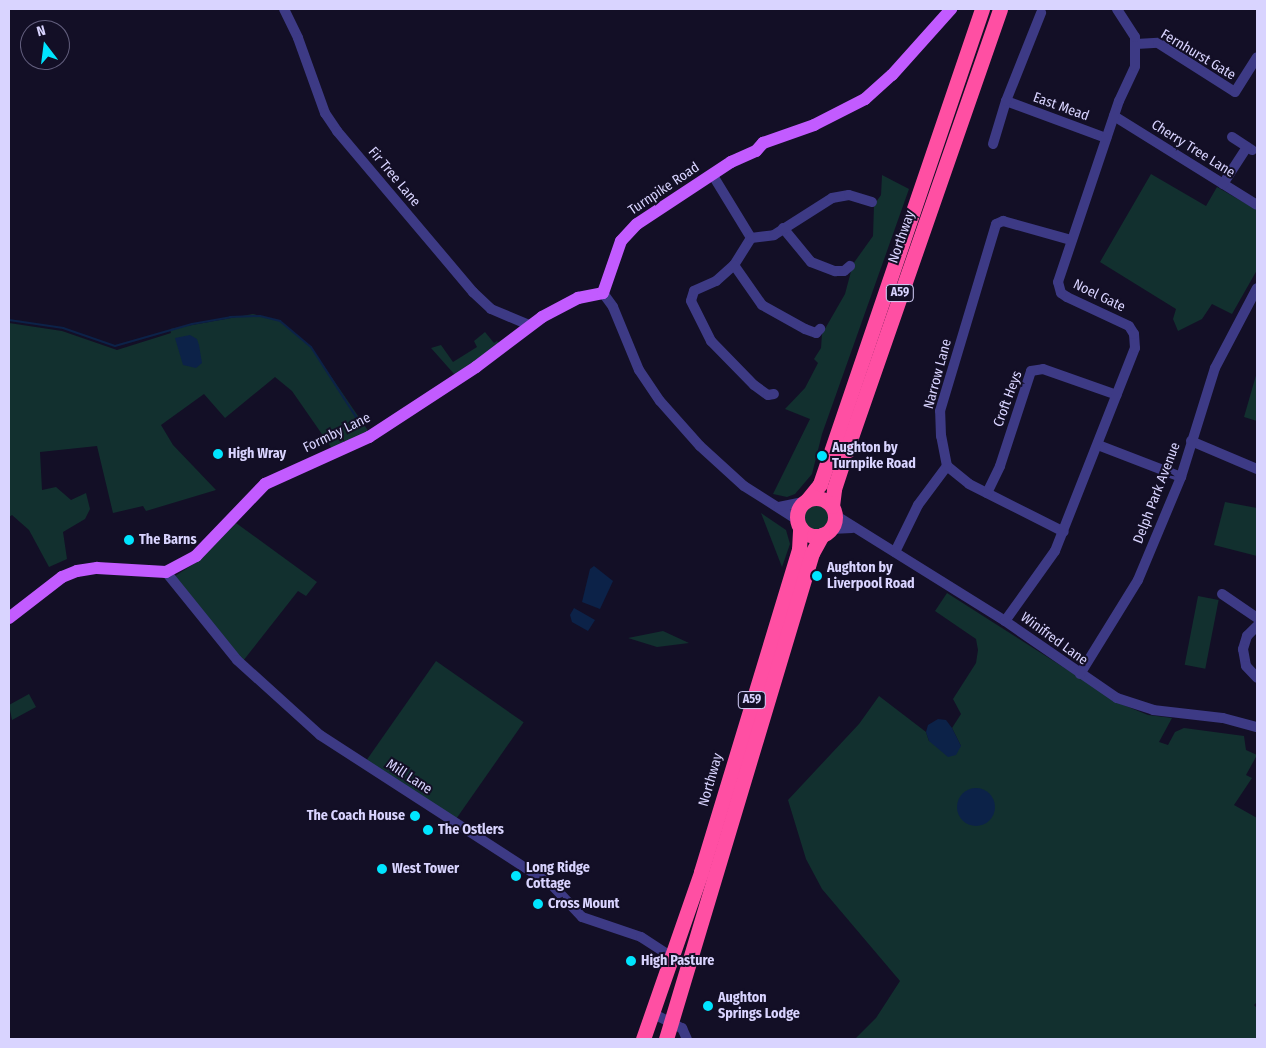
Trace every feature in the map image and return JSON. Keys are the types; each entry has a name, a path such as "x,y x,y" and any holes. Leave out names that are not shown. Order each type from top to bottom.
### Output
{"highway":[{"name":"Northway","path":"806,501 820,484 982,9"},
{"name":"Northway","path":"666,1039 692,960 812,553 830,521 842,465 1000,9"},
{"path":"798,524 810,536 830,521 821,499 806,501"},
{"name":"A59","path":"798,524 806,501"},
{"name":"Northway","path":"643,1039 674,953 799,550 798,524"},
{"path":"674,953 692,960"}],"main road":[{"name":"Turnpike Road","path":"603,292 624,236 644,218 712,174 756,151 763,143 814,125 865,99 892,75 950,9"},
{"path":"994,24 996,9"},
{"name":"Formby Lane","path":"166,572 185,563 208,546 248,498 265,484 369,437 476,367 530,326 578,298 603,292"},
{"path":"9,618 62,577 77,571 97,568 166,572"}],"street":[{"name":"Fir Tree Lane","path":"284,9 325,113 337,131 472,292 491,309 530,326"},
{"name":"Noel Gate","path":"1006,621 1056,551 1135,348 1134,334 1125,324 1061,292 1059,278 1106,138 1135,66 1136,44 1133,32 1118,9"},
{"path":"993,144 1006,101 1037,16"},
{"name":"Fernhurst Gate","path":"1136,44 1158,43 1235,92 1257,57"},
{"name":"East Mead","path":"1006,101 1106,138"},
{"name":"Cherry Tree Lane","path":"1114,116 1257,204"},
{"path":"1223,184 1249,149 1232,137"},
{"path":"712,174 751,238"},
{"path":"751,238 770,236 832,198 850,195 866,204"},
{"name":"Narrow Lane","path":"947,466 941,436 940,411 994,220 1071,240"},
{"path":"783,228 811,262 847,271"},
{"path":"751,238 734,265 716,281 694,291 691,301 711,341 770,397"},
{"path":"734,265 762,305 787,321 818,334"},
{"name":"Delph Park Avenue","path":"1080,674 1138,580 1180,477 1214,368 1257,288"},
{"path":"603,292 613,307 639,370 660,401 700,446 739,482 780,507 798,524"},
{"name":"Croft Heys","path":"987,493 1000,466 1031,371 1043,369 1117,395"},
{"path":"1191,441 1257,469"},
{"path":"1098,445 1180,477"},
{"path":"895,552 918,505 947,466 987,493 1064,532"},
{"path":"780,507 806,501"},
{"name":"Winifred Lane","path":"830,521 852,528 895,552 1006,621 1117,698 1138,706 1223,718 1257,727"},
{"name":"Mill Lane","path":"166,572 238,660 320,735 552,885 582,917 641,937 667,954 674,953"},
{"path":"1222,594 1257,618"},
{"path":"1257,626 1247,636 1243,649 1246,666 1257,678"},
{"path":"652,1013 672,1021 682,1028 687,1039"}],"green space":[{"path":"1151,174 1206,206 1217,187 1257,210 1257,270 1232,314 1212,304 1202,319 1178,331 1173,319 1176,309 1100,262"},
{"path":"882,175 909,189 822,434 812,474 795,494 787,497 773,494 810,419 785,409 805,388 818,363 814,359 821,348 822,334 845,294 853,264 873,236 874,205 881,195"},
{"path":"253,314 280,321 311,347 371,435 333,450 292,391 275,377 225,418 204,394 161,425 173,445 216,490 146,511 143,506 113,513 97,446 40,452 42,490 56,487 71,500 86,493 90,509 85,519 63,532 67,559 49,567 29,530 12,515 9,517 9,323 62,331 117,350 171,333 170,329"},
{"path":"485,332 494,343 497,341 500,344 455,375 431,348 441,345 453,362 477,347 474,341"},
{"path":"1257,372 1257,421 1244,417"},
{"path":"1225,502 1257,508 1257,556 1214,545"},
{"path":"816,503 826,507 830,517 826,527 816,531 806,527 802,517 806,507"},
{"path":"761,513 786,530 790,544 782,567"},
{"path":"236,523 317,582 306,596 298,591 243,661 175,576 200,560"},
{"path":"947,593 1121,704 1148,715 1172,718 1159,742 1168,745 1175,732 1184,728 1244,736 1246,750 1257,755 1246,775 1252,778 1234,805 1257,818 1257,1002 1254,1005 1257,1008 1257,1039 855,1039 876,1018 900,981 822,889 806,859 788,800 859,724 879,696 926,732 929,741 961,746 952,728 961,714 953,699 976,663 978,650 976,639 935,611"},
{"path":"1198,596 1219,600 1205,669 1185,665"},
{"path":"663,631 689,643 657,647 628,638"},
{"path":"436,661 524,722 453,823 365,762"},
{"path":"29,694 36,707 12,720 9,705"}],"water":[{"path":"190,335 197,339 199,345 202,363 196,368 183,365 175,338"},
{"path":"594,566 613,581 600,609 582,602 590,569"},
{"path":"574,608 595,620 588,631 572,622 570,615"},
{"path":"938,719 946,720 961,746 956,755 948,757 929,741 926,732 928,725"},
{"path":"976,788 990,793 995,807 990,821 976,826 962,821 957,807 962,793"}],"waterway":[{"path":"9,320 63,328 115,346 192,324 230,317 260,316 280,321 311,347 358,420"}],"place":[{"name":"High Wray","path":"218,454"},
{"name":"Aughton by Turnpike Road","path":"822,456"},
{"name":"The Barns","path":"129,540"},
{"name":"Aughton by Liverpool Road","path":"817,576"},
{"name":"The Coach House","path":"415,816"},
{"name":"The Ostlers","path":"428,830"},
{"name":"West Tower","path":"382,869"},
{"name":"Long Ridge Cottage","path":"516,876"},
{"name":"Cross Mount","path":"538,904"},
{"name":"High Pasture","path":"631,961"},
{"name":"Aughton Springs Lodge","path":"708,1006"}]}
